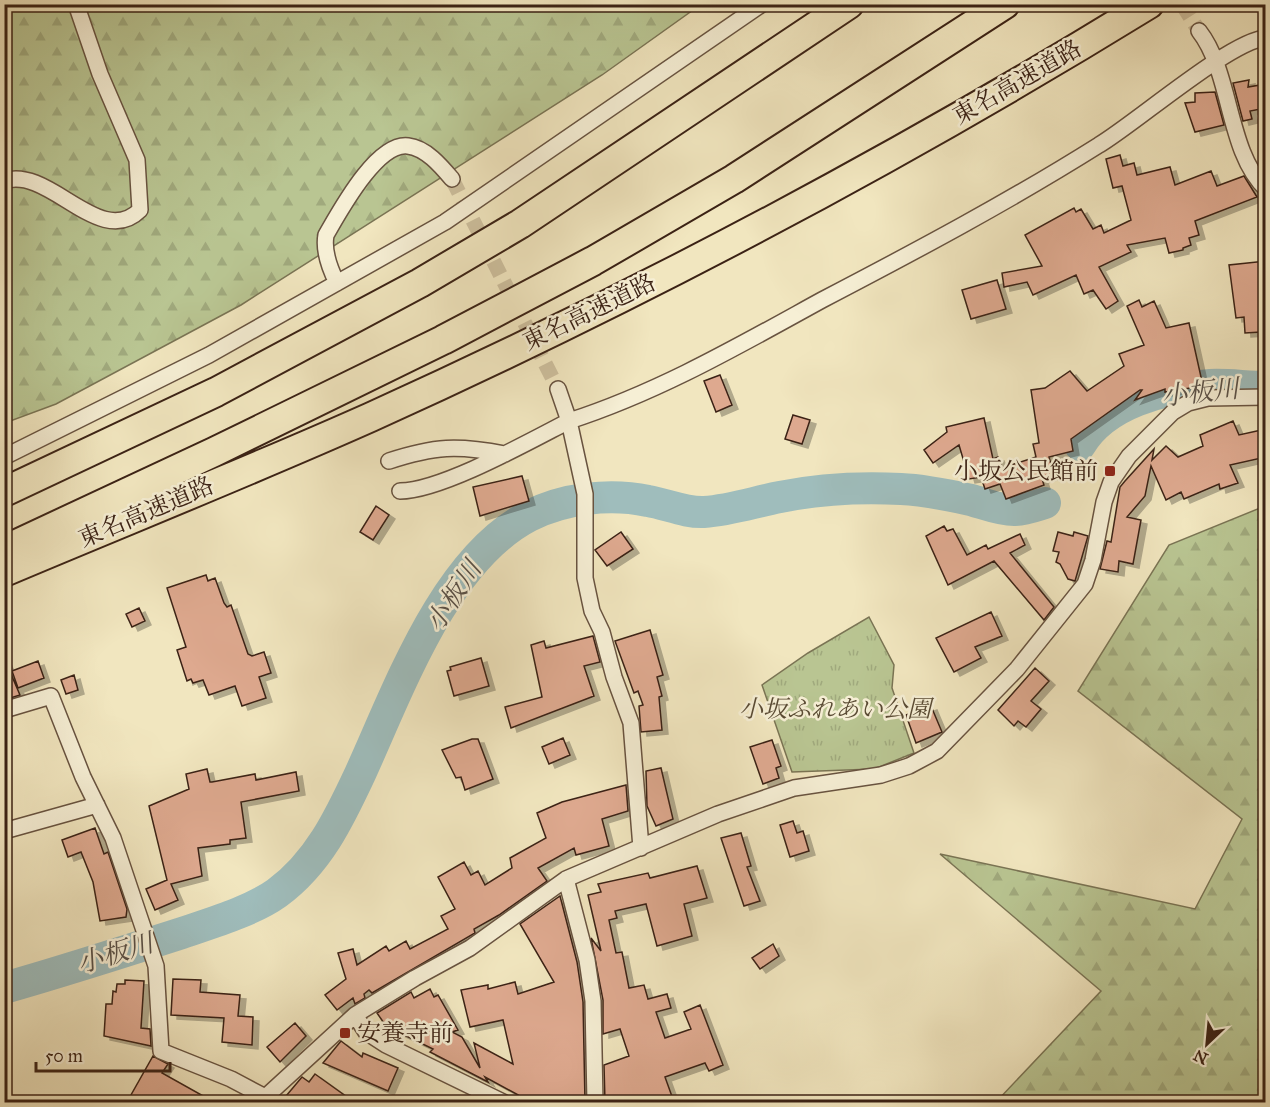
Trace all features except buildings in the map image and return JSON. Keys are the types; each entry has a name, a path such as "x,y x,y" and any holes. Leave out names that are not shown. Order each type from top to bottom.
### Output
{"highway":[{"path":"4,492 216,392 420,283 520,224 849,4"},
{"name":"東名高速道路","path":"4,550 214,452 443,340 592,261 734,179 1005,4"},
{"name":"東名高速道路","path":"4,572 370,417 626,294 898,150 1149,4"}],"street":[{"path":"4,181 14,178 30,181 96,217 113,222 130,219 140,210 137,160 100,74 76,4"},
{"path":"4,457 209,356 470,206 762,4"},
{"path":"1199,31 1209,44 1217,62 1220,79 1241,143 1257,181 1266,189"},
{"path":"400,491 424,488 505,454 569,421 601,411 689,372 945,235 1099,146 1237,47 1266,38"},
{"path":"337,284 324,242 326,235 375,161 390,148 408,146 431,158 452,179"},
{"path":"558,388 569,421 585,494 587,589 614,677 631,723 641,848"},
{"path":"4,710 51,696 97,806 113,838 144,927 156,966 161,1052 231,1079 262,1100 355,1015 415,978 471,948 566,879 718,814 794,788 881,775 909,766 936,751 1017,669 1085,584 1093,560 1104,502 1111,482 1129,456 1173,412 1188,404 1208,398 1266,397"},
{"path":"389,461 428,448 461,447 505,454"},
{"path":"4,831 97,806"},
{"path":"566,879 587,960 593,1001 595,1102"},
{"path":"355,1015 366,1032 386,1045 502,1102"}],"green space":[{"path":"5,5 700,5 602,75 241,305 56,404 5,423"},
{"path":"1265,506 1265,1102 996,1102 1101,991 940,854 1195,909 1242,819 1078,691 1169,545"},
{"name":"小坂ふれあい公園","path":"869,617 894,665 892,688 914,753 874,769 792,772 762,685 808,653"}],"waterway":[{"name":"小板川","path":"1080,445 1104,418 1120,408 1155,394 1210,385 1266,387"},
{"name":"小板川","path":"4,988 231,916 267,899 291,881 316,854 335,824 408,667 448,595 472,563 499,536 529,516 572,501 603,497 655,502 690,511 704,512 795,494 855,489 901,489 927,492 1009,510 1045,503"}],"tunnel":[{"path":"1182,4 1199,31"},
{"path":"452,179 558,389"}],"place":[{"name":"小坂公民館前","path":"1110,471"},
{"name":"安養寺前","path":"345,1033"}]}
